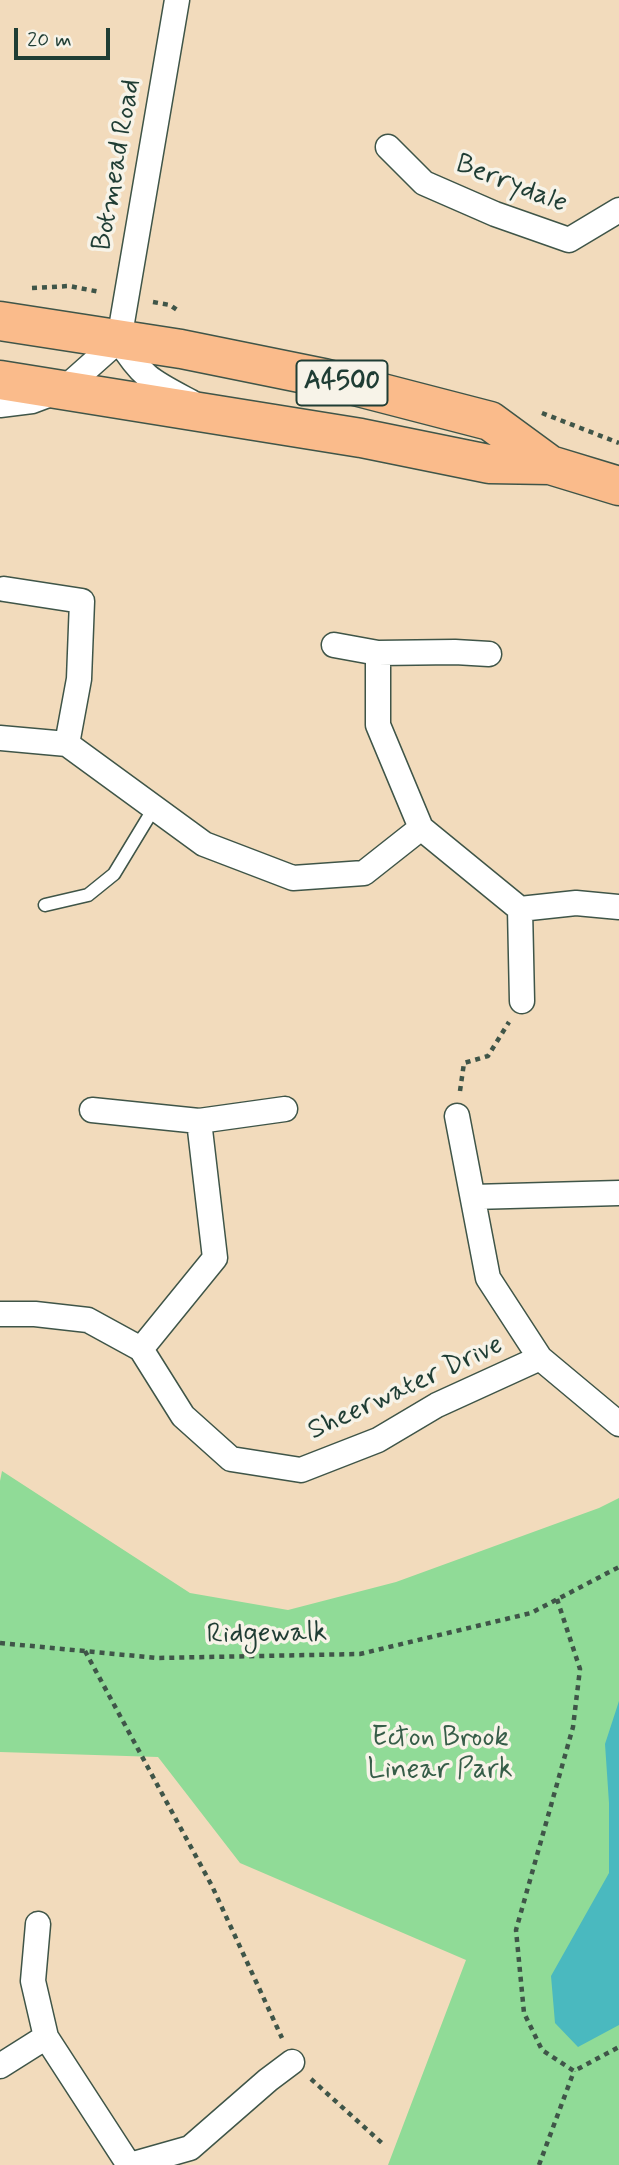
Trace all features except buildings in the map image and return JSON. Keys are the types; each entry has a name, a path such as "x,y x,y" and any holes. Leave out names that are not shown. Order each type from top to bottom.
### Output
{"main road":[{"name":"A4500","path":"0,321 181,349 324,378 490,421 550,465"},
{"name":"A4500","path":"0,380 64,388 361,438 489,464 550,465 619,486"}],"street":[{"name":"Botmead Road","path":"119,340 177,0"},
{"name":"Berrydale","path":"388,147 424,183 495,214 569,240 618,213"},
{"path":"0,405 32,401 64,388 119,340 135,366 155,383 209,412"},
{"path":"4,590 82,601 79,679 67,744"},
{"path":"334,645 378,653 489,654"},
{"path":"378,653 378,725 421,828 520,909 576,903 619,907"},
{"path":"0,738 67,744 204,844 293,878 364,873 421,828"},
{"path":"520,909 522,1001"},
{"path":"92,1110 198,1121 285,1109"},
{"name":"Sheerwater Drive","path":"457,1116 488,1278 540,1358 619,1424"},
{"path":"141,1349 215,1258 198,1121"},
{"path":"473,1198 619,1193"},
{"name":"Sheerwater Drive","path":"0,1314 35,1314 88,1320 141,1349 183,1416 231,1459 302,1470 378,1440 438,1405 540,1358"},
{"path":"38,1924 33,1981 46,2037 129,2165 190,2148 292,2062"},
{"path":"0,2066 46,2037"}],"lane":[{"path":"45,905 88,895 114,874 154,808"}],"path":[{"path":"21,288 76,287"},
{"path":"457,1116 464,1063 488,1056 522,1001"},
{"name":"Ridgewalk","path":"0,1643 157,1658 360,1654 531,1613 619,1567"},
{"path":"557,1600 580,1670 573,1727 516,1930 524,2013 542,2050 574,2071"},
{"path":"85,1651 212,1886 292,2062 383,2144"},
{"path":"539,2165 574,2071 619,2047"}],"green space":[{"name":"Ecton Brook Linear Park","path":"2,1471 190,1593 288,1610 396,1582 599,1508 619,1498 619,2165 388,2165 466,1960 240,1863 158,1757 0,1752"}],"water":[{"path":"619,1701 619,2025 578,2047 555,2023 551,1976 609,1873 609,1803 605,1744"}]}
